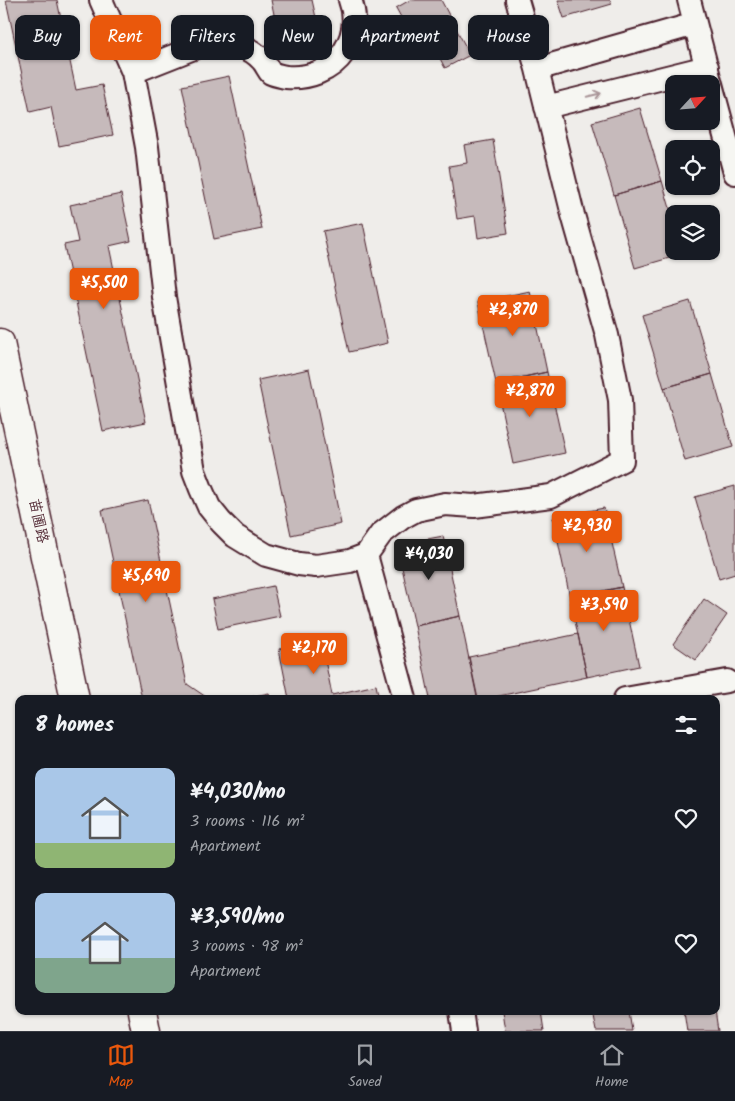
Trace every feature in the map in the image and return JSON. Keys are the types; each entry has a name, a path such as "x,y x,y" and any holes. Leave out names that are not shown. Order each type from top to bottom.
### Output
{"street":[{"path":"101,0 133,72 147,147 164,297 194,471 209,506 235,536 266,555 290,563 316,566 342,563 366,555 386,529 416,510 445,504 474,506 551,496 622,460 620,400 607,335 573,215 537,69 517,0"},
{"path":"133,72 209,42 221,41 244,47 255,53 271,73 284,76 310,76 333,64 348,45 354,20 354,8 350,0"},
{"path":"688,0 709,75"},
{"path":"537,69 695,24"},
{"path":"546,107 665,86"},
{"path":"720,116 735,173"},
{"name":"苗圃路","path":"0,343 75,695"},
{"path":"366,555 404,695"},
{"path":"647,695 728,680"},
{"path":"143,1015 146,1031"},
{"path":"462,1015 464,1031"}],"building":[{"path":"6,0 57,0 60,15 15,15 15,42"},
{"path":"271,0 312,0 315,15 274,15"},
{"path":"410,0 441,0 449,15 400,15 396,8"},
{"path":"558,0 610,0 612,4 564,18"},
{"path":"458,32 468,51 468,56 445,68 441,60 458,60"},
{"path":"19,60 70,60 76,90 102,85 113,135 59,146 51,107 30,112"},
{"path":"229,76 262,229 214,239 182,86"},
{"path":"640,108 662,181 614,195 592,122"},
{"path":"493,140 508,233 478,238 475,216 457,219 449,166 467,163 464,145"},
{"path":"662,181 669,205 665,205 665,259 635,268 614,195"},
{"path":"121,194 131,241 109,246 146,422 103,431 64,245 78,242 70,205"},
{"path":"363,223 388,343 349,352 323,231"},
{"path":"530,291 547,372 496,383 478,302"},
{"path":"690,301 712,374 664,388 642,315"},
{"path":"309,369 341,524 291,535 258,380"},
{"path":"547,372 565,453 513,464 496,383"},
{"path":"712,374 733,447 685,461 664,388"},
{"path":"735,486 735,574 719,579 695,497"},
{"path":"148,500 187,684 203,695 141,695 102,510"},
{"path":"604,508 622,587 570,598 553,518"},
{"path":"443,536 460,616 415,626 397,545"},
{"path":"273,586 280,616 218,629 212,599"},
{"path":"622,587 639,666 587,677 570,598"},
{"path":"704,599 727,615 696,660 673,644"},
{"path":"460,616 477,695 429,695 415,626"},
{"path":"578,634 587,677 504,695 477,695 469,657"},
{"path":"321,640 332,695 288,695 279,649"},
{"path":"376,685 378,695 332,695"},
{"path":"503,1015 542,1015 544,1031 505,1031"},
{"path":"593,1015 630,1015 632,1031 596,1031"},
{"path":"685,1015 716,1015 718,1031 687,1031"}]}
